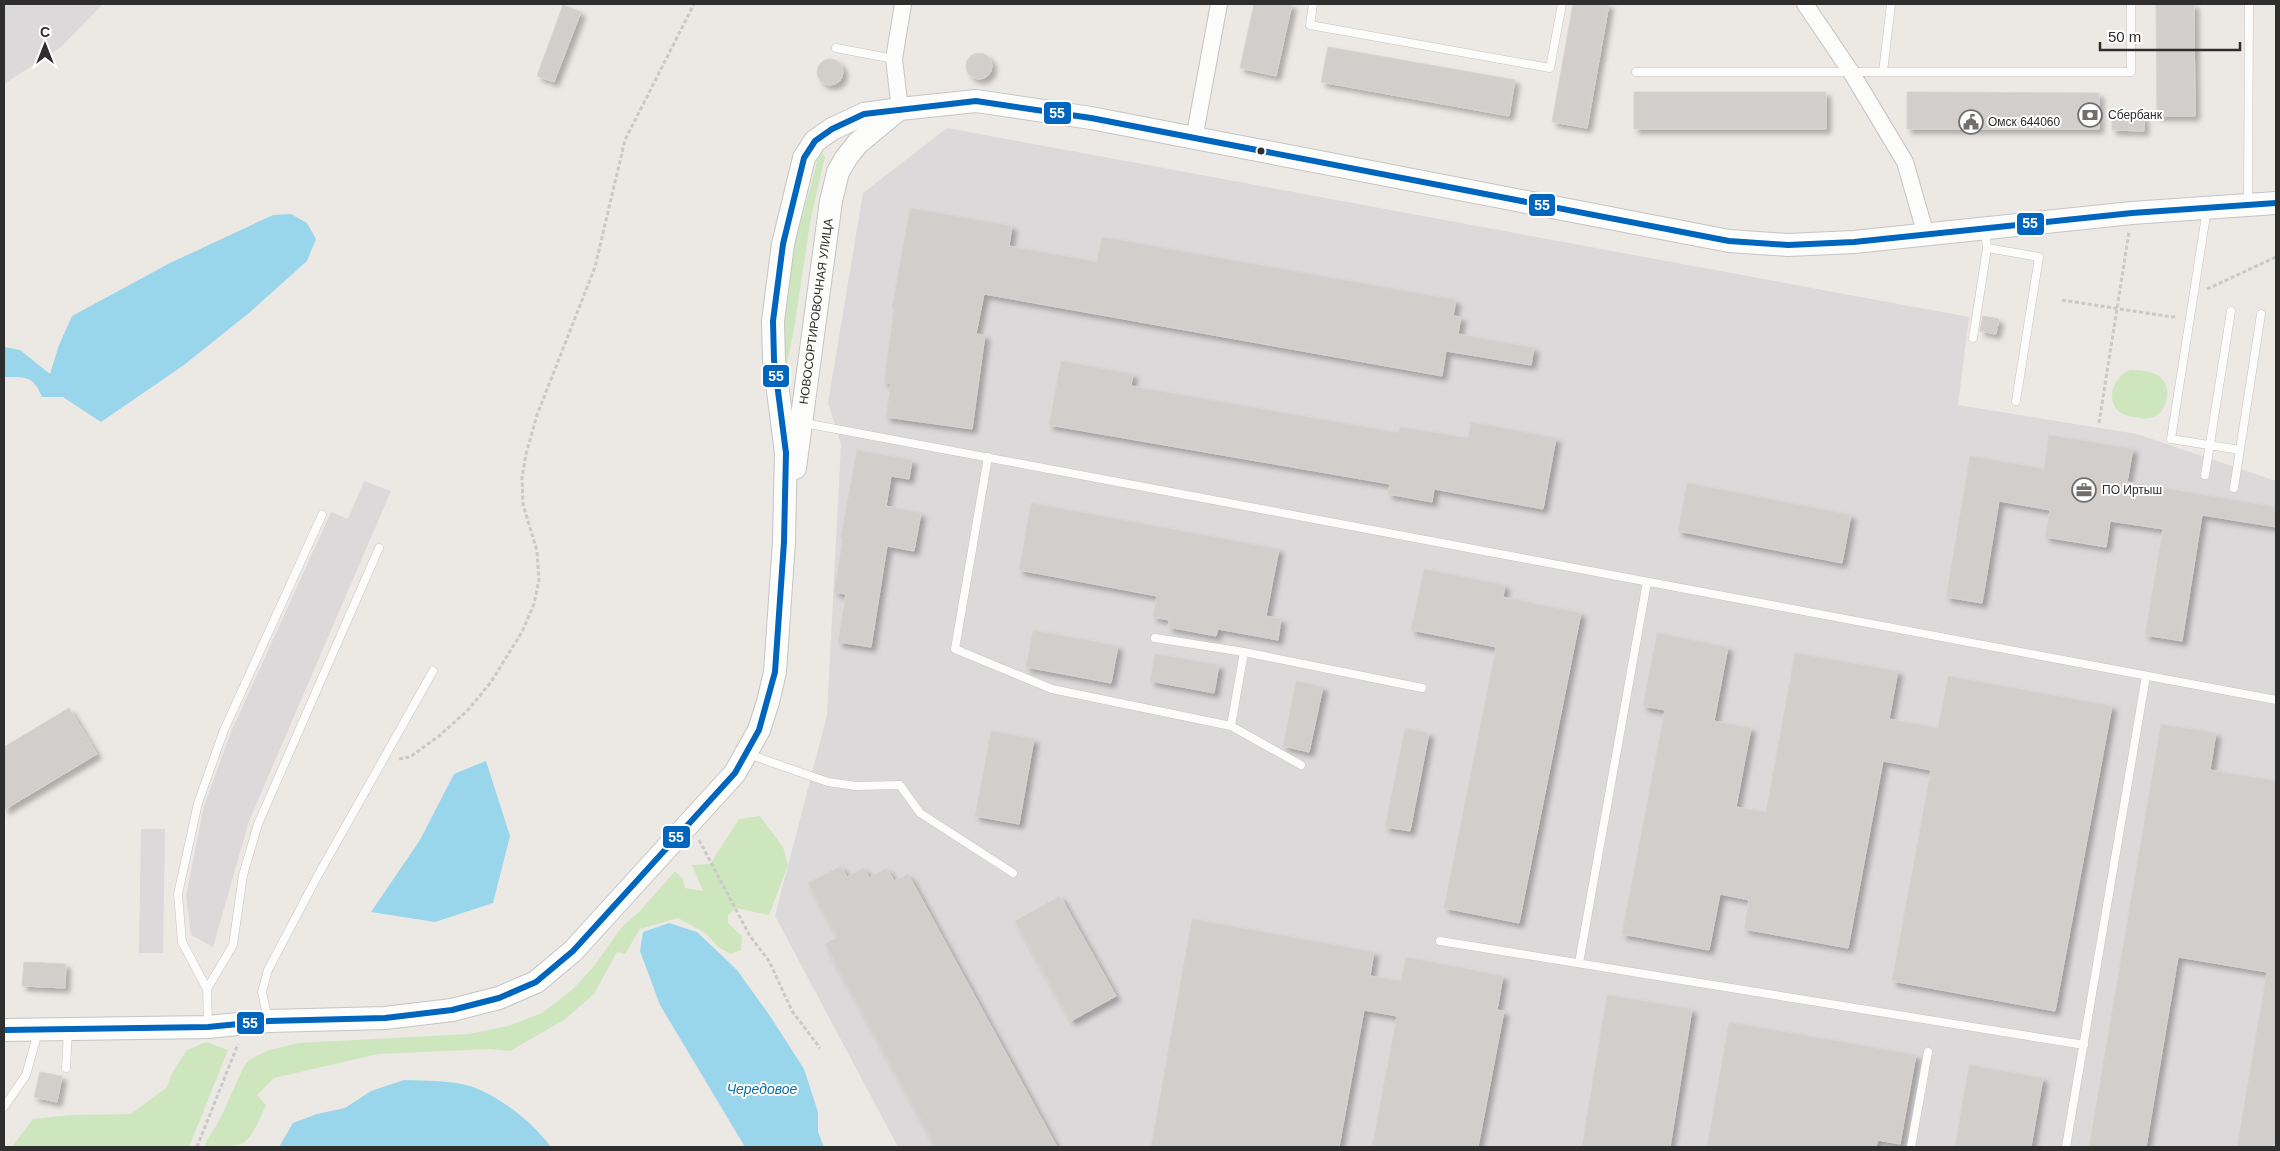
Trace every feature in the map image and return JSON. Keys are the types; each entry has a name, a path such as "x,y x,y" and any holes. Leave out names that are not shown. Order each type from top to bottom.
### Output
{"main road":[{"path":"900,108 976,101 1091,118 1729,241 1788,245 1926,234 1986,238 2132,213 2276,203"},
{"name":"НОВОСОРТИРОВОЧНАЯ УЛИЦА","path":"784,542 831,201 838,172 858,143 900,108"},
{"name":"НОВОСОРТИРОВОЧНАЯ УЛИЦА","path":"4,1030 208,1027 269,1021 385,1018 452,1010 499,998 536,982 573,951 729,779 759,730 775,672 784,542 786,453 774,360 773,321 784,244 804,158 815,141 832,129 864,114 900,108"}],"street":[{"path":"900,108 894,59 902,4"},
{"path":"1194,139 1219,4"},
{"path":"1805,4 1851,72 1906,162 1926,234"}],"lane":[{"path":"1313,4 1310,25 1550,68 1562,4"},
{"path":"1883,72 1891,4"},
{"path":"1636,72 2131,72 2131,4"},
{"path":"2248,205 2249,4"},
{"path":"836,48 894,59"},
{"path":"2208,208 2171,439 2240,450"},
{"path":"1973,338 1986,238 2039,257 2016,401"},
{"path":"2205,475 2231,312"},
{"path":"2234,488 2261,314"},
{"path":"802,422 2276,700"},
{"path":"988,457 955,649 1052,689 1231,726 1301,765"},
{"path":"208,1027 207,989 182,942 178,894 198,803 224,730 322,515"},
{"path":"207,989 233,945 243,875 258,824 379,548"},
{"path":"1579,963 1647,582"},
{"path":"1155,638 1244,652 1422,688"},
{"path":"1231,726 1244,652"},
{"path":"269,1021 262,992 268,970 317,877 434,671"},
{"path":"2066,1147 2146,676"},
{"path":"746,754 828,782 856,786 900,785 920,813 1013,873"},
{"path":"1440,941 2084,1045"},
{"path":"66,1068 68,1029"},
{"path":"4,1107 26,1075 39,1030"},
{"path":"1911,1147 1928,1052"}],"path":[{"path":"382,763 410,756 439,736 468,710 491,682 522,632 534,604 538,580 537,551 523,504 522,478 526,454 537,415 595,267 624,140 694,4"},
{"path":"2099,423 2130,229"},
{"path":"2062,300 2172,317 2183,315 2192,308 2206,290 2276,257"},
{"path":"711,862 750,936 769,961 792,1011 820,1048"},
{"path":"196,1147 240,1040 240,1024"}],"shaded area":[{"path":"4,4 103,4 61,47 4,84"},
{"path":"947,128 1969,317 1958,405 2137,434 2276,481 2276,1147 898,1147 775,916 827,715 841,444 828,403 863,193"},
{"path":"364,481 391,491 249,821 213,947 191,935 186,896 204,806 231,732 331,512 348,519"},
{"path":"141,829 165,829 163,953 139,953"}],"green space":[{"path":"822,153 825,157 811,217 794,329 786,367 780,361 792,254 819,155"},
{"path":"2130,370 2151,372 2162,378 2165,383 2167,397 2165,404 2162,411 2154,417 2129,416 2120,413 2114,406 2112,394 2116,382"},
{"path":"760,816 783,847 788,865 769,915 736,908 728,915 728,923 742,936 741,950 731,954 718,947 704,932 678,918 640,929 625,954 617,952 594,994 564,1020 510,1051 490,1049 378,1054 274,1078 257,1095 266,1105 255,1129 245,1141 239,1145 205,1147 244,1066 249,1060 269,1050 298,1043 469,1034 508,1026 542,1013 572,990 594,966 621,928 641,910 675,871 683,879 685,888 703,891 692,865 710,864 739,819"},
{"path":"206,1042 228,1050 189,1147 12,1147 33,1119 72,1115 131,1114 167,1087 172,1073 187,1050"}],"water":[{"path":"291,214 307,223 316,239 307,261 249,313 184,365 101,422 63,397 42,397 32,381 18,377 4,377 4,347 20,350 50,374 59,345 72,316 170,263 273,215"},
{"path":"486,761 510,836 493,903 435,922 371,912 420,840 454,774"},
{"name":"Чередовое","path":"669,923 697,932 737,970 770,1016 804,1069 818,1112 818,1132 824,1147 745,1147 660,1005 640,951 643,932"},
{"path":"404,1080 456,1083 484,1092 506,1104 526,1120 551,1147 279,1147 293,1123 317,1114 345,1108 371,1091"}],"building":[{"path":"1254,4 1292,4 1276,76 1240,68"},
{"path":"1573,4 1609,4 1587,128 1552,122"},
{"path":"2156,4 2194,4 2195,116 2157,116"},
{"path":"563,5 581,12 554,82 537,76"},
{"path":"1328,47 1515,80 1509,116 1321,82"},
{"path":"979,53 988,57 992,66 988,75 979,79 970,75 966,66 970,57"},
{"path":"830,59 839,63 843,72 839,81 830,85 821,81 817,72 821,63"},
{"path":"1634,92 1826,92 1826,129 1634,129"},
{"path":"1907,92 2099,93 2099,129 1907,129"},
{"path":"2112,116 2144,116 2144,131 2112,130"},
{"path":"910,208 1012,226 1009,246 1097,262 1102,237 1456,300 1453,316 1461,317 1458,334 1534,348 1531,365 1446,351 1442,376 984,294 976,334 985,335 972,429 886,417 891,383 884,382 894,309 892,308"},
{"path":"1983,316 1999,319 1996,334 1980,331"},
{"path":"1061,361 1133,374 1131,386 1399,433 1400,427 1468,438 1471,422 1556,438 1543,509 1434,489 1432,502 1388,494 1390,484 1049,425"},
{"path":"2049,435 2133,449 2127,482 2276,507 2276,527 2202,515 2182,641 2145,635 2163,529 2110,521 2106,547 2045,537 2050,510 1999,501 1982,603 1946,597 1970,456 2044,469"},
{"path":"857,450 912,460 909,479 891,476 886,506 921,513 914,551 887,546 871,647 838,642 846,594 834,592 843,538 841,537"},
{"path":"1687,483 1851,515 1842,563 1678,531"},
{"path":"1031,503 1279,549 1266,616 1281,619 1278,640 1218,629 1216,636 1168,627 1169,620 1153,617 1157,596 1019,570"},
{"path":"1424,569 1505,585 1503,597 1581,613 1519,923 1444,908 1496,647 1411,630"},
{"path":"1033,630 1118,646 1111,683 1026,667"},
{"path":"1657,633 1728,647 1714,721 1751,728 1736,807 1766,812 1795,653 1898,671 1889,719 1938,728 1948,676 2112,706 2055,1011 1892,981 1931,770 1883,761 1848,948 1744,929 1749,900 1720,894 1709,950 1622,934 1665,710 1643,706"},
{"path":"1155,654 1219,665 1214,693 1150,681"},
{"path":"1296,681 1323,687 1309,752 1283,746"},
{"path":"69,708 97,754 4,810 4,747"},
{"path":"2161,724 2216,733 2210,770 2276,781 2276,1147 2237,1147 2267,972 2178,957 2146,1147 2089,1147"},
{"path":"1405,728 1429,733 1410,831 1385,827"},
{"path":"991,731 1034,739 1019,824 975,816"},
{"path":"841,866 847,877 864,868 869,878 887,868 894,881 908,874 1057,1147 936,1147 825,944 838,937 808,883"},
{"path":"1060,896 1116,996 1071,1021 1015,921"},
{"path":"1192,919 1374,952 1370,976 1401,981 1406,957 1503,976 1497,1010 1504,1011 1478,1147 1372,1147 1397,1016 1364,1010 1339,1147 1151,1147"},
{"path":"24,962 66,964 65,988 22,986"},
{"path":"1607,995 1692,1009 1670,1147 1582,1147"},
{"path":"1729,1022 1916,1055 1900,1144 1878,1140 1876,1147 1707,1147"},
{"path":"1969,1065 2043,1078 2031,1147 1955,1147"},
{"path":"40,1072 62,1076 57,1102 34,1097"}],"transit line":[{"name":"55","path":"4,1030 208,1027 269,1021 385,1018 452,1010 499,998 536,982 573,951 735,773 759,730 775,672 784,542 786,453 774,360 773,321 783,244 804,158 815,141 832,129 864,114 976,101 1091,118 1729,241 1788,245 1854,242 2132,213 2276,203"}],"place":[{"name":"Сбербанк","path":"2090,115"},
{"name":"Омск 644060","path":"1971,122"},
{"name":"ПО Иртыш","path":"2084,490"}]}
